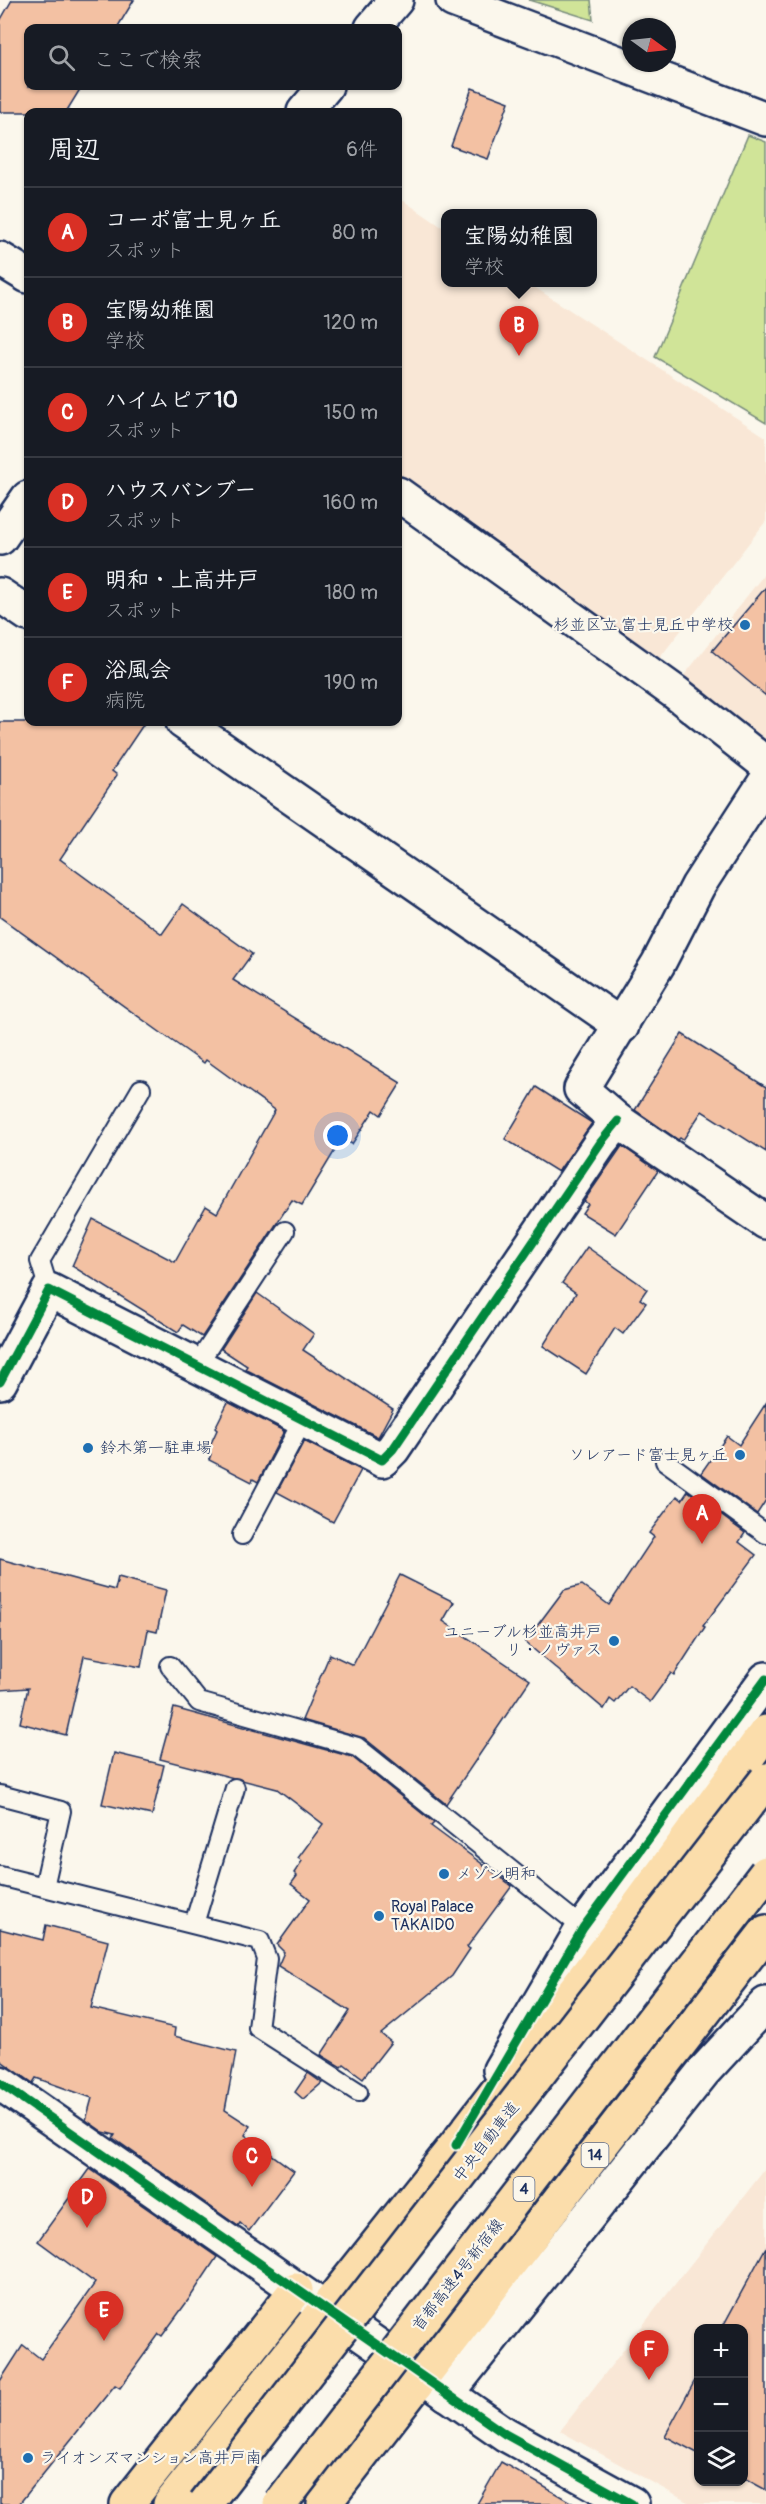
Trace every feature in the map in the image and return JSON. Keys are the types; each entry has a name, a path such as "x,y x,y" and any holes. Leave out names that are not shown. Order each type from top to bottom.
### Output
{"main road":[{"path":"171,2504 456,2145 620,1932 766,1732"},
{"name":"中央自動車道","path":"205,2504 766,1780"},
{"name":"首都高速4号新宿線","path":"280,2504 766,1874"},
{"name":"14","path":"324,2504 435,2386 766,1932"},
{"path":"127,2504 296,2290"}],"street":[{"path":"375,24 396,0"},
{"path":"453,0 766,119"},
{"path":"307,108 323,90"},
{"path":"0,258 24,273"},
{"path":"402,497 676,693 766,764"},
{"path":"0,538 24,504"},
{"path":"0,594 24,611"},
{"path":"189,726 622,1026"},
{"path":"766,781 698,886 658,964 622,1026 581,1089 618,1121 766,1221"},
{"path":"0,1382 49,1290 382,1460 393,1449 601,1142 618,1121"},
{"path":"456,2145 582,1928 766,1678"},
{"path":"435,2386 704,2071 766,2004"},
{"path":"0,2083 505,2434 632,2504"}],"lane":[{"path":"49,1290 40,1261 141,1089"},
{"path":"196,1365 285,1231"},
{"path":"242,1535 303,1420"},
{"path":"665,1461 766,1534"},
{"path":"170,1666 199,1702 357,1747 582,1928"},
{"path":"194,1924 235,1788"},
{"path":"0,1795 60,1811 44,1887"},
{"path":"0,1876 260,1941 267,1959 258,2028 358,2092"}],"shaded area":[{"path":"402,200 441,226 441,287 534,287 766,437 766,521 658,660 402,481"},
{"name":"杉並区立 富士見丘中学校","path":"766,572 766,739 682,678"},
{"path":"766,2168 766,2504 691,2504 560,2431"}],"green space":[{"path":"529,0 591,0 593,20"},
{"path":"748,135 766,142 766,423 655,357"}],"building":[{"path":"12,0 134,0 119,24 24,24 24,90 80,90 68,108 24,108 24,112 0,112 0,21"},
{"path":"472,88 509,102 488,159 451,146"},
{"path":"766,587 766,696 712,651"},
{"path":"0,722 24,722 24,726 142,726 112,771 117,775 60,859 162,934 183,904 252,954 233,980 401,1083 381,1115 374,1110 352,1144 346,1141 344,1145 340,1142 302,1205 292,1200 202,1337 183,1325 178,1332 72,1266 93,1219 175,1262 206,1206 217,1213 275,1110 206,1060 204,1063 171,1040 0,917"},
{"path":"682,1034 766,1087 766,1152 702,1111 683,1140 680,1138 678,1140 635,1110"},
{"path":"536,1087 592,1123 558,1172 505,1139"},
{"path":"622,1146 658,1171 616,1234 582,1213 588,1204 584,1201"},
{"path":"587,1247 647,1289 640,1299 646,1303 623,1334 615,1328 586,1374 543,1346 576,1293 562,1283"},
{"path":"257,1293 314,1334 303,1350 393,1409 378,1437 245,1369 247,1366 221,1349"},
{"path":"228,1402 284,1431 258,1482 253,1479 252,1482 209,1460 211,1454 207,1452 217,1430 215,1428"},
{"name":"ソレアード富士見ヶ丘","path":"766,1403 766,1500 757,1514 701,1473 727,1436 739,1445"},
{"path":"304,1441 361,1470 333,1522 277,1492"},
{"path":"688,1491 745,1533 739,1542 756,1555 703,1626 705,1627 674,1675 671,1673 650,1702 629,1686 615,1703 610,1699 604,1709 525,1642 564,1590 582,1585 609,1605 654,1537 649,1533 677,1496 682,1500"},
{"path":"0,1559 115,1590 118,1577 166,1590 157,1632 148,1630 141,1667 84,1656 66,1735 20,1723 28,1688 0,1690"},
{"path":"400,1575 454,1602 443,1621 530,1680 446,1804 364,1738 302,1720 330,1654 353,1665"},
{"path":"174,1708 352,1757 434,1823 431,1826 512,1886 467,1947 470,1949 452,1976 381,2034 391,2042 363,2078 344,2064 341,2067 321,2055 350,2011 278,1966 284,1952 277,1945 310,1899 291,1884 297,1876 294,1873 302,1861 298,1858 323,1824 277,1789 160,1759"},
{"path":"114,1753 164,1765 152,1815 102,1804"},
{"path":"46,1925 108,1941 91,2008 175,2028 174,2036 236,2052 225,2110 250,2126 245,2135 294,2171 249,2231 240,2223 238,2226 113,2138 115,2135 103,2132 86,2120 92,2098 36,2078 33,2083 0,2060 0,1929 43,1940"},
{"path":"308,2073 322,2083 303,2099 295,2092"},
{"path":"90,2169 217,2257 162,2336 159,2334 120,2388 115,2385 19,2504 0,2504 0,2381 23,2345 41,2359 95,2283 38,2241"},
{"path":"766,2247 766,2490 748,2480 748,2324 724,2324"},
{"path":"694,2382 694,2451 665,2436"},
{"path":"501,2462 574,2504 477,2504"}],"cycle path":[{"path":"0,1382 49,1290 382,1460 393,1449 601,1142 618,1121"},
{"path":"456,2145 583,1928 766,1679"},
{"path":"0,2083 505,2434 632,2504"}],"place":[{"name":"宝陽幼稚園","path":"519,356"},
{"name":"杉並区立 富士見丘中学校","path":"745,625"},
{"name":"鈴木第一駐車場","path":"88,1448"},
{"name":"ソレアード富士見ヶ丘","path":"740,1455"},
{"name":"コーポ富士見ヶ丘","path":"702,1544"},
{"name":"ユニーブル杉並高井戸 リ・ノヴァス","path":"614,1641"},
{"name":"メゾン明和","path":"444,1874"},
{"name":"Royal Palace TAKAIDO","path":"379,1916"},
{"name":"ハイムピア10","path":"252,2187"},
{"name":"ハウスバンブー","path":"87,2228"},
{"name":"明和・上高井戸","path":"104,2341"},
{"name":"浴風会","path":"649,2380"},
{"name":"ライオンズマンション高井戸南","path":"28,2458"}]}
